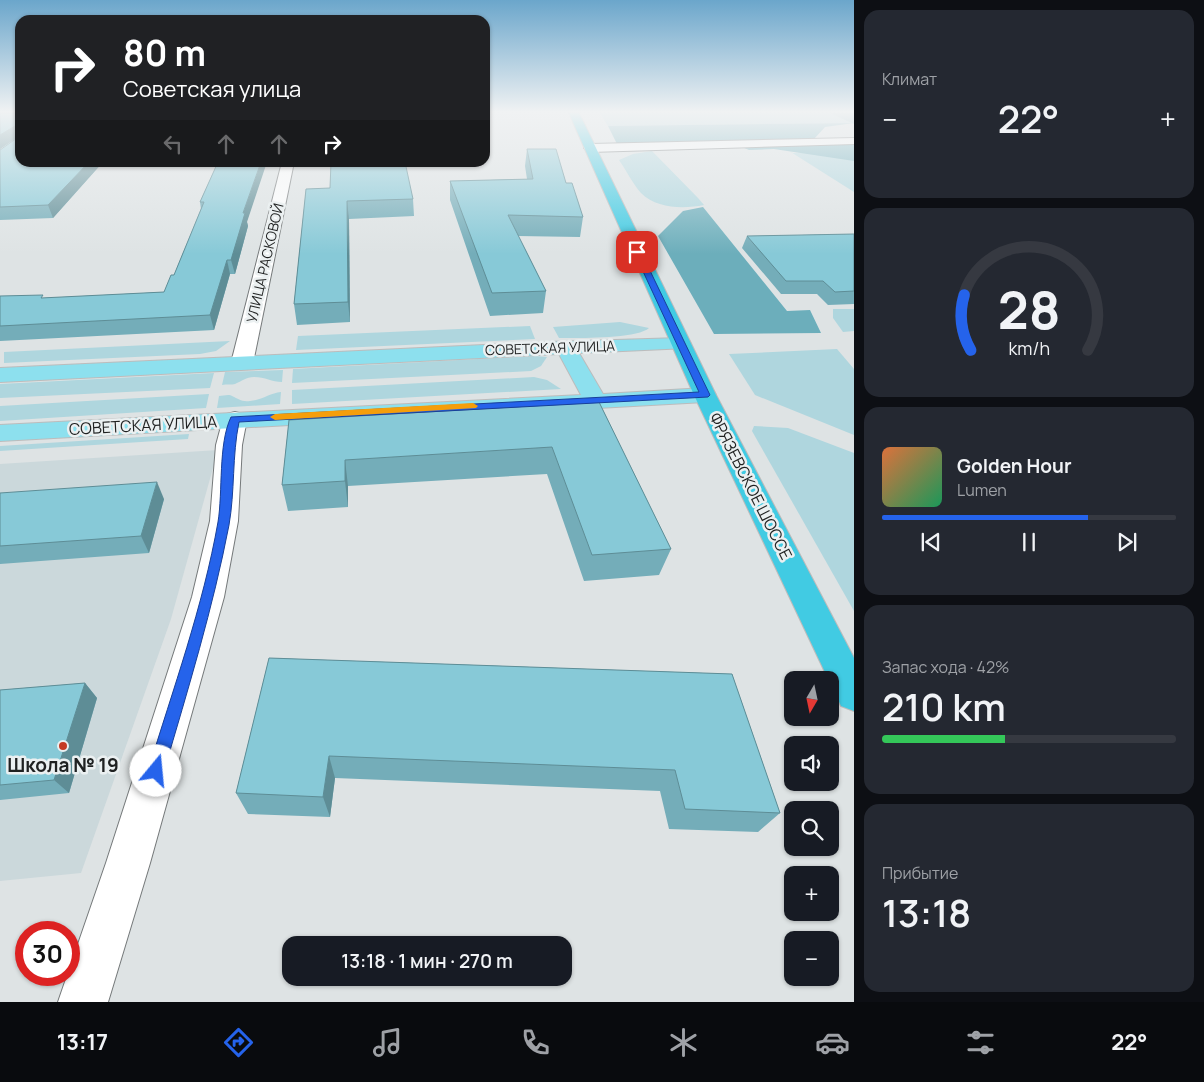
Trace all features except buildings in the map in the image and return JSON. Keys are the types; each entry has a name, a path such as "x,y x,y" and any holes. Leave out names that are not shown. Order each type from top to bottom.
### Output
{"highway":[{"name":"ФРЯЗЕВСКОЕ ШОССЕ","path":"595,160 705,395 854,694"}],"main road":[{"name":"СОВЕТСКАЯ УЛИЦА","path":"0,375 681,344"},
{"path":"566,348 596,399"},
{"name":"СОВЕТСКАЯ УЛИЦА","path":"0,433 596,399 705,395"}],"street":[{"name":"УЛИЦА РАСКОВОЙ","path":"242,363 287,167"},
{"path":"84,1002 134,844 208,597 224,521 229,445 235,420"}],"shaded area":[{"path":"619,160 661,160 704,205 679,207 663,205 647,198 635,185"},
{"path":"803,160 854,160 854,192"},
{"path":"703,207 787,311 810,310 821,333 714,334 658,236 683,211"},
{"path":"833,309 854,309 854,331 843,332 833,318"},
{"path":"620,322 649,328 642,332 620,336 559,338 553,327"},
{"path":"530,326 535,339 296,350 298,336"},
{"path":"230,341 216,351 200,354 4,363 4,352"},
{"path":"837,349 854,369 854,435 755,395 729,354"},
{"path":"535,356 547,357 541,366 531,371 292,383 293,369"},
{"path":"283,370 282,382 254,377 246,378 235,384 222,385 225,372"},
{"path":"214,373 210,388 0,398 0,384"},
{"path":"534,377 547,380 561,389 292,404 292,390"},
{"path":"281,392 280,404 217,408 219,396 229,395 242,401 250,401"},
{"path":"209,394 206,408 0,421 0,406"},
{"path":"754,426 788,428 854,453 854,611 752,431"},
{"path":"189,434 188,439 0,451 0,446"},
{"name":"Школа № 19","path":"218,450 171,619 81,873 0,881 0,464"}],"slow traffic":[{"path":"275,417 473,406"}],"place":[{"name":"Школа № 19","path":"63,746"}],"route":[{"path":"156,771 208,597 224,521 229,445 235,420 705,395 637,252"}]}
